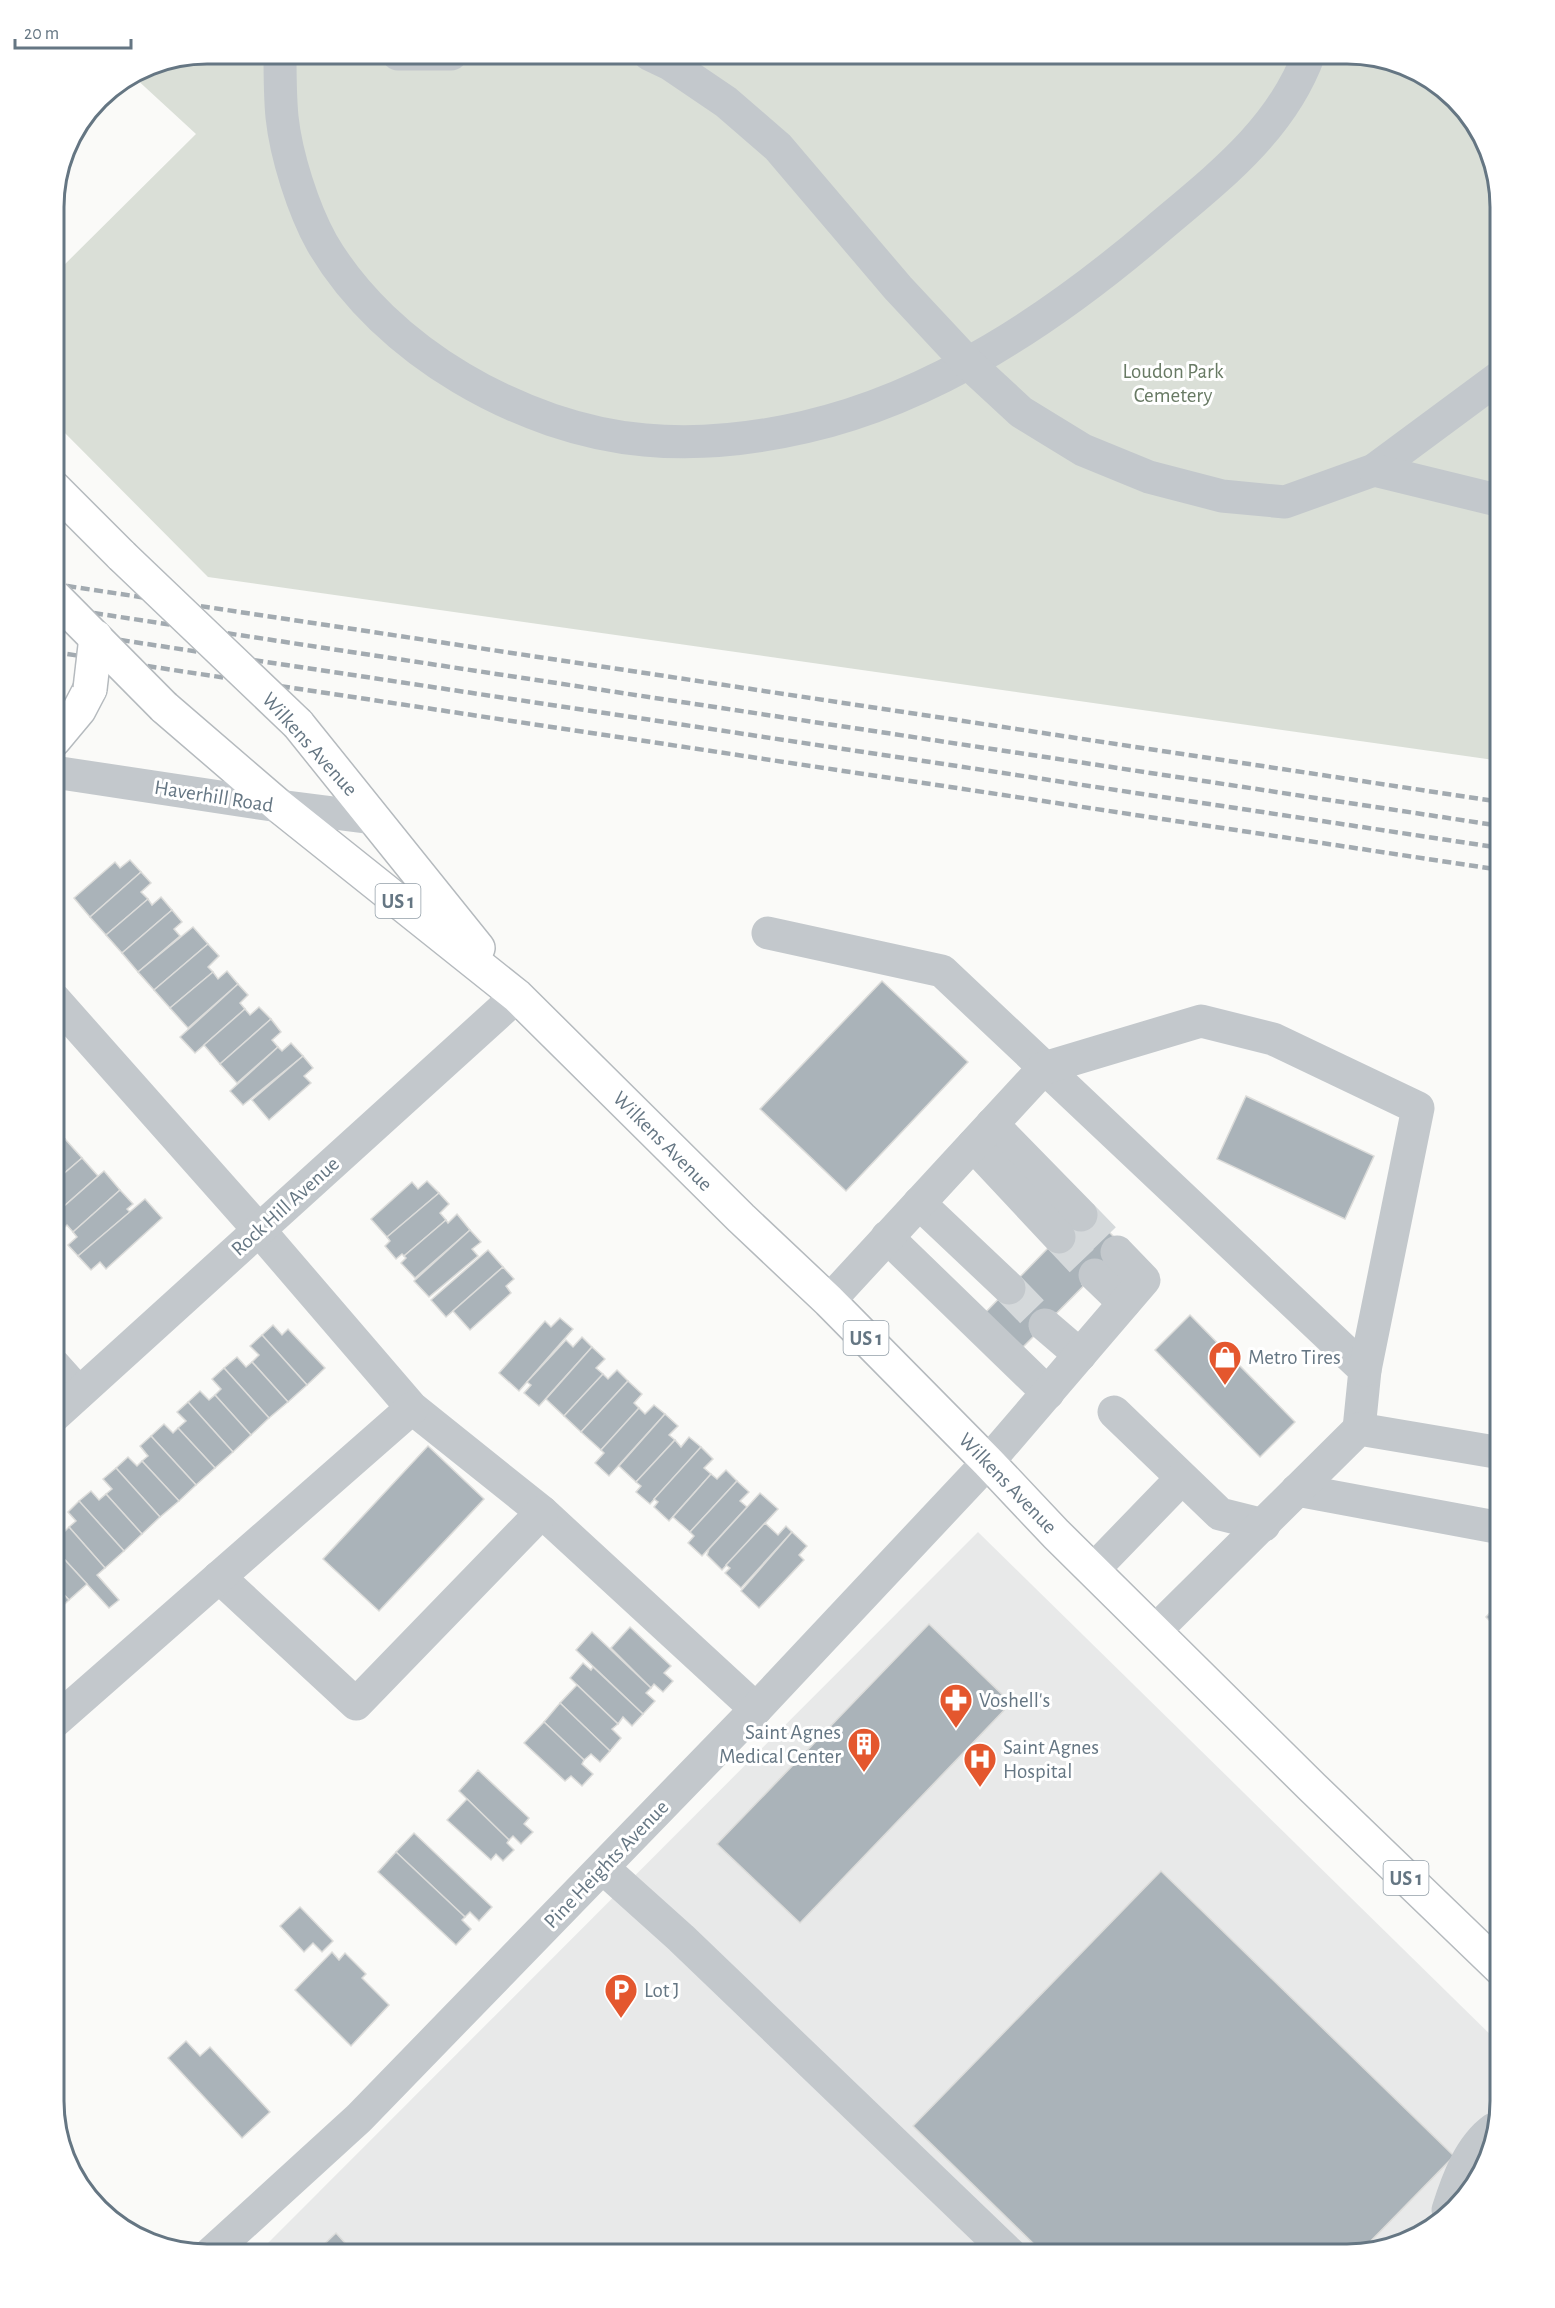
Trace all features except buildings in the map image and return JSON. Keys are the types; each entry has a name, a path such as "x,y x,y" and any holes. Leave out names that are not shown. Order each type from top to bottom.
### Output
{"main road":[{"name":"Wilkens Avenue","path":"65,499 297,724 517,996"},
{"name":"Wilkens Avenue","path":"65,607 164,707 279,807 517,996 741,1218 829,1301 1093,1570 1312,1787 1490,1958"},
{"path":"65,727 79,710 90,688 96,637"}],"street":[{"path":"280,64 282,118 296,180 322,242 366,302 427,355 497,399 570,426 645,440 725,441 806,427 886,401 968,363 1034,324 1108,272 1232,165 1279,114 1305,65"},
{"path":"671,64 726,102 778,147 898,288 968,363 1021,412 1083,450 1149,477 1222,496 1285,502 1374,470 1490,384"},
{"path":"1374,470 1490,498"},
{"name":"Haverhill Road","path":"65,774 279,807 374,818"},
{"path":"768,933 942,971 1365,1370"},
{"name":"Rock Hill Avenue","path":"64,1406 517,996"},
{"path":"65,1011 259,1230 412,1408 542,1512 756,1709"},
{"path":"829,1301 1044,1068 1201,1021 1273,1039 1418,1108 1365,1370 1359,1429 1155,1631"},
{"path":"982,1134 1070,1226"},
{"path":"919,1203 1009,1288"},
{"path":"887,1236 1048,1393"},
{"name":"Pine Heights Avenue","path":"222,2243 359,2118 756,1709 988,1462 1144,1280 1117,1252"},
{"path":"1095,1275 1124,1303"},
{"path":"1045,1325 1080,1355"},
{"path":"64,1377 79,1393"},
{"path":"64,1710 412,1408"},
{"path":"1114,1412 1220,1514 1264,1525"},
{"path":"1359,1429 1490,1451"},
{"path":"1093,1570 1182,1478"},
{"path":"1297,1490 1490,1526"},
{"path":"219,1577 356,1704 542,1512"},
{"path":"603,1868 681,1938 999,2244"},
{"path":"1452,2199 1459,2176 1487,2135"}],"shaded area":[{"name":"Saint Agnes Hospital","path":"978,1532 1490,2034 1489,2120 1480,2155 1461,2188 1449,2202 1419,2224 1385,2239 1348,2244 268,2243"}],"green space":[{"name":"Loudon Park Cemetery","path":"207,64 1357,65 1385,69 1402,75 1435,94 1461,120 1480,153 1489,188 1490,759 208,577 65,433 65,264 196,134 140,82 170,69"}],"tunnel":[{"path":"1081,1215 1117,1252"},
{"path":"1059,1237 1095,1275"},
{"path":"1009,1288 1045,1325"}],"railway":[{"path":"65,586 1490,800"},
{"path":"65,609 1490,824"},
{"path":"65,632 1490,846"},
{"path":"65,654 1490,868"}],"place":[{"name":"Metro Tires","path":"1225,1386"},
{"name":"Voshell's","path":"956,1729"},
{"name":"Saint Agnes Medical Center","path":"864,1773"},
{"name":"Saint Agnes Hospital","path":"980,1788"},
{"name":"Lot J","path":"621,2019"}]}
